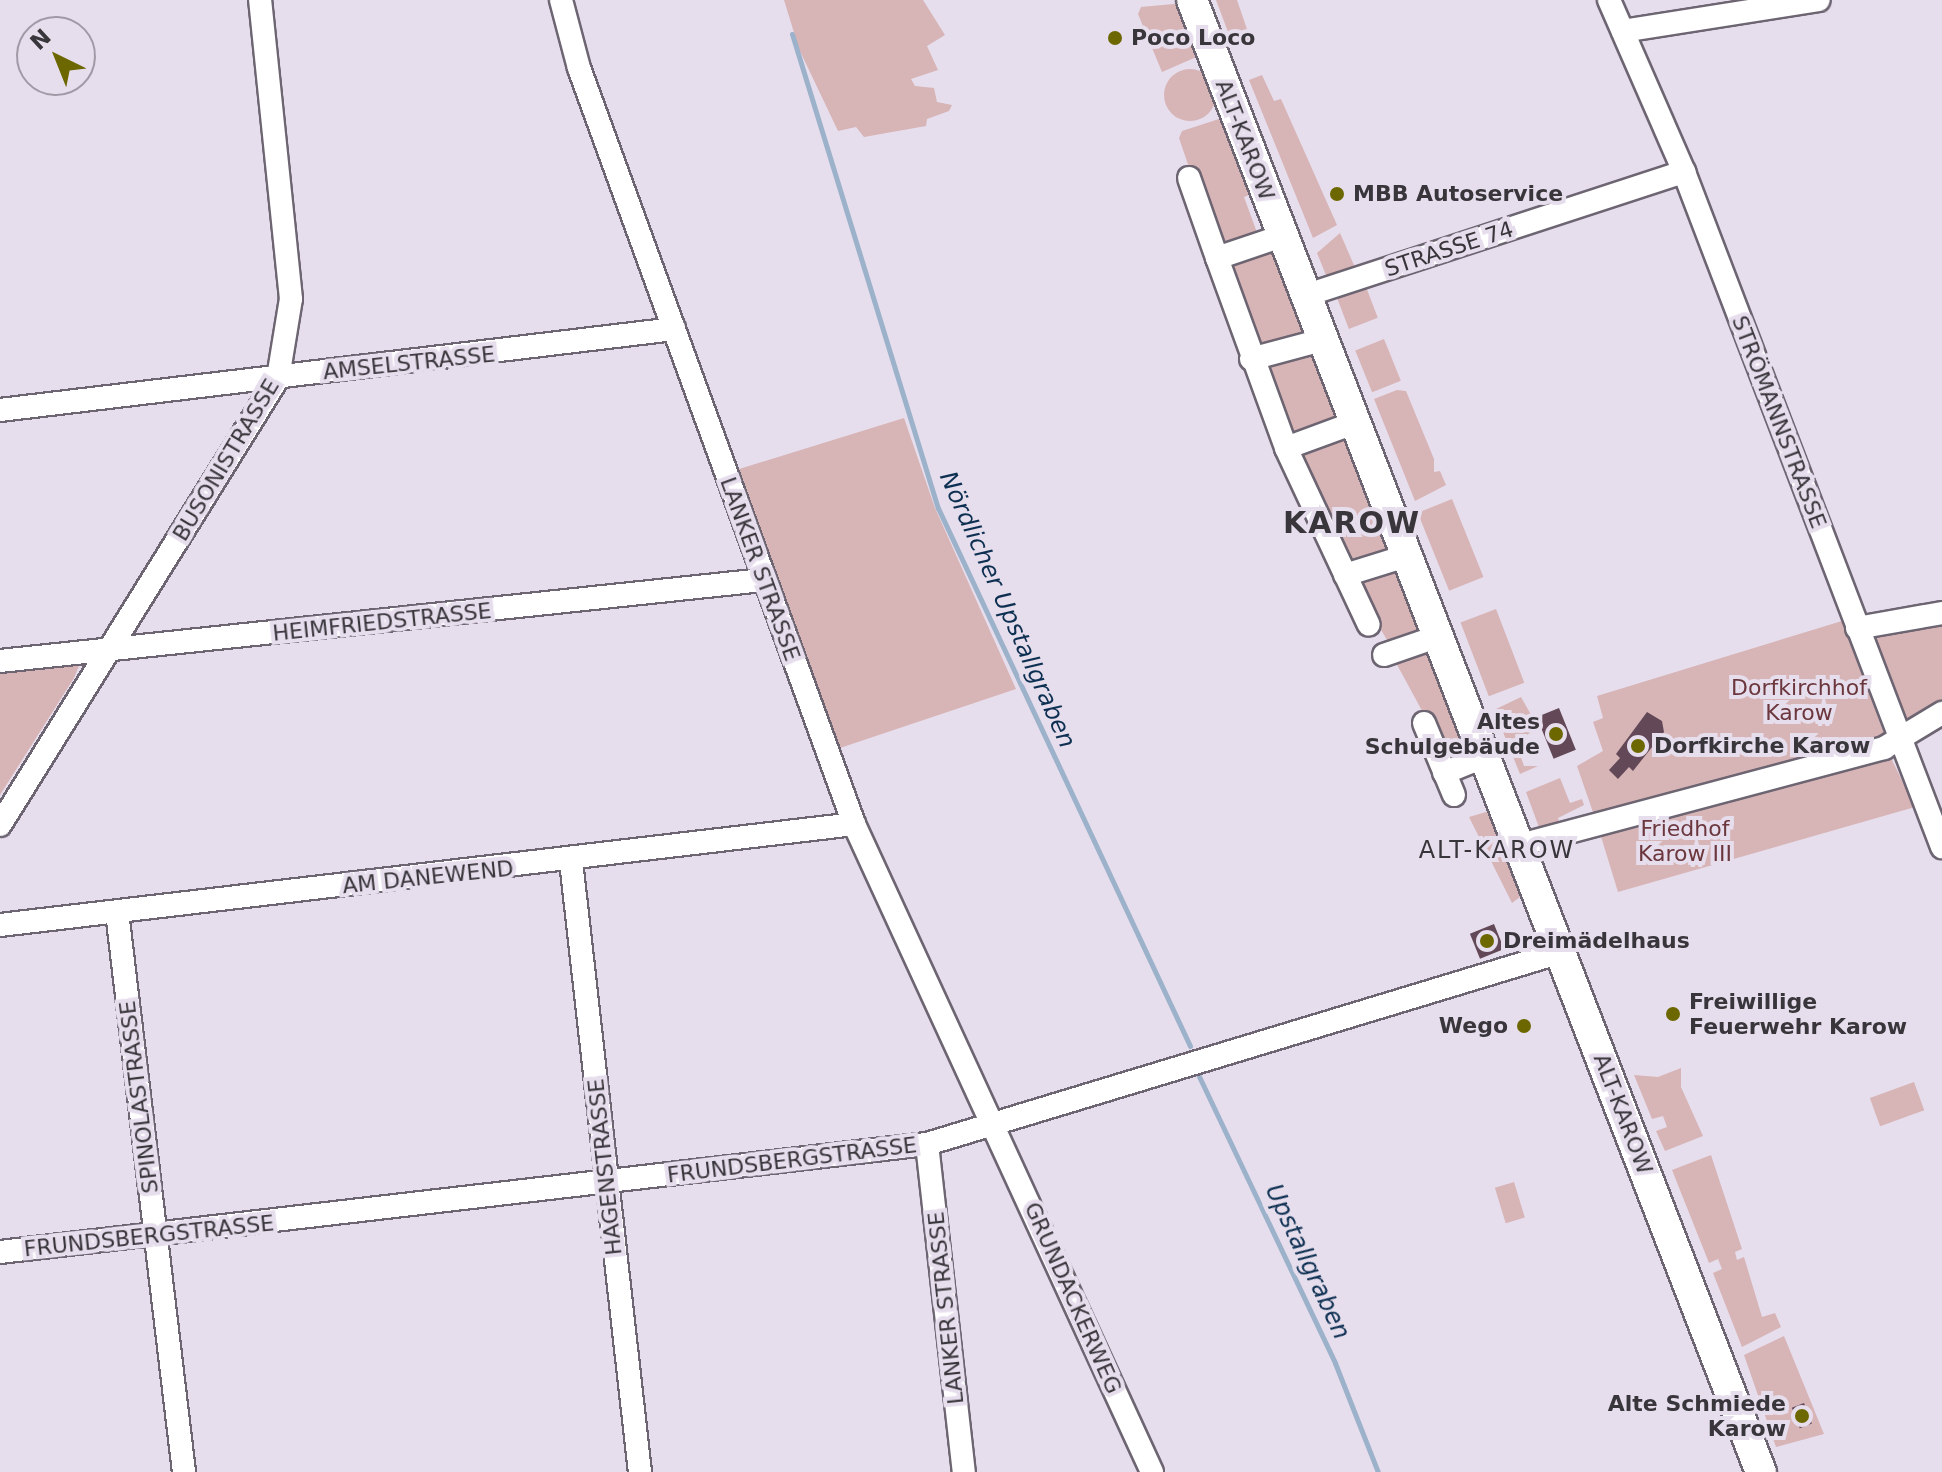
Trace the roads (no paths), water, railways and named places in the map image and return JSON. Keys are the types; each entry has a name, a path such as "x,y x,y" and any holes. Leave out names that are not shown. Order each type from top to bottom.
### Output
{"main road":[{"name":"ALT-KAROW","path":"1192,0 1761,1472"}],"street":[{"name":"BUSONISTRASSE","path":"0,825 278,378 291,299 260,0"},
{"name":"LANKER STRASSE","path":"561,0 579,68 854,824 994,1123"},
{"name":"STRÖMANNSTRASSE","path":"1609,0 1684,172 1942,847"},
{"path":"1623,31 1725,6 1819,0"},
{"name":"STRASSE 74","path":"1304,296 1684,172"},
{"path":"1189,178 1251,359 1286,448 1369,625"},
{"path":"1217,258 1282,236"},
{"name":"AMSELSTRASSE","path":"0,410 674,329"},
{"path":"1251,359 1322,340"},
{"path":"1286,448 1354,423"},
{"path":"1345,575 1406,556"},
{"name":"HEIMFRIEDSTRASSE","path":"0,661 763,580"},
{"path":"1857,628 1942,613"},
{"path":"1384,655 1439,636"},
{"path":"1520,845 1902,740 1942,713"},
{"path":"1424,723 1454,795"},
{"path":"1444,773 1486,756"},
{"name":"AM DANEWEND","path":"0,925 571,861 854,824"},
{"name":"HAGENSTRASSE","path":"571,861 640,1472"},
{"name":"SPINOLASTRASSE","path":"117,912 184,1472"},
{"name":"FRUNDSBERGSTRASSE","path":"0,1252 607,1184 927,1144 1561,952"},
{"name":"GRUNDACKERWEG","path":"994,1123 1152,1472"},
{"name":"LANKER STRASSE","path":"927,1144 964,1472"}],"waterway":[{"name":"Nördlicher Upstallgraben","path":"792,34 938,508 1190,1046"},
{"name":"Upstallgraben","path":"1196,1070 1335,1363 1378,1472"}],"place":[{"name":"Poco Loco","path":"1115,38"},
{"name":"MBB Autoservice","path":"1337,194"},
{"name":"Altes Schulgebäude","path":"1556,734"},
{"name":"Dorfkirche Karow","path":"1638,746"},
{"name":"Dreimädelhaus","path":"1487,941"},
{"name":"Freiwillige Feuerwehr Karow","path":"1673,1014"},
{"name":"Wego","path":"1524,1026"},
{"name":"Alte Schmiede Karow","path":"1802,1416"}],"district":[{"name":"KAROW","path":"1352,523"},
{"name":"ALT-KAROW","path":"1497,851"}],"park label":[{"name":"Dorfkirchhof Karow","path":"1799,700"},
{"name":"Friedhof Karow III","path":"1685,840"}]}
